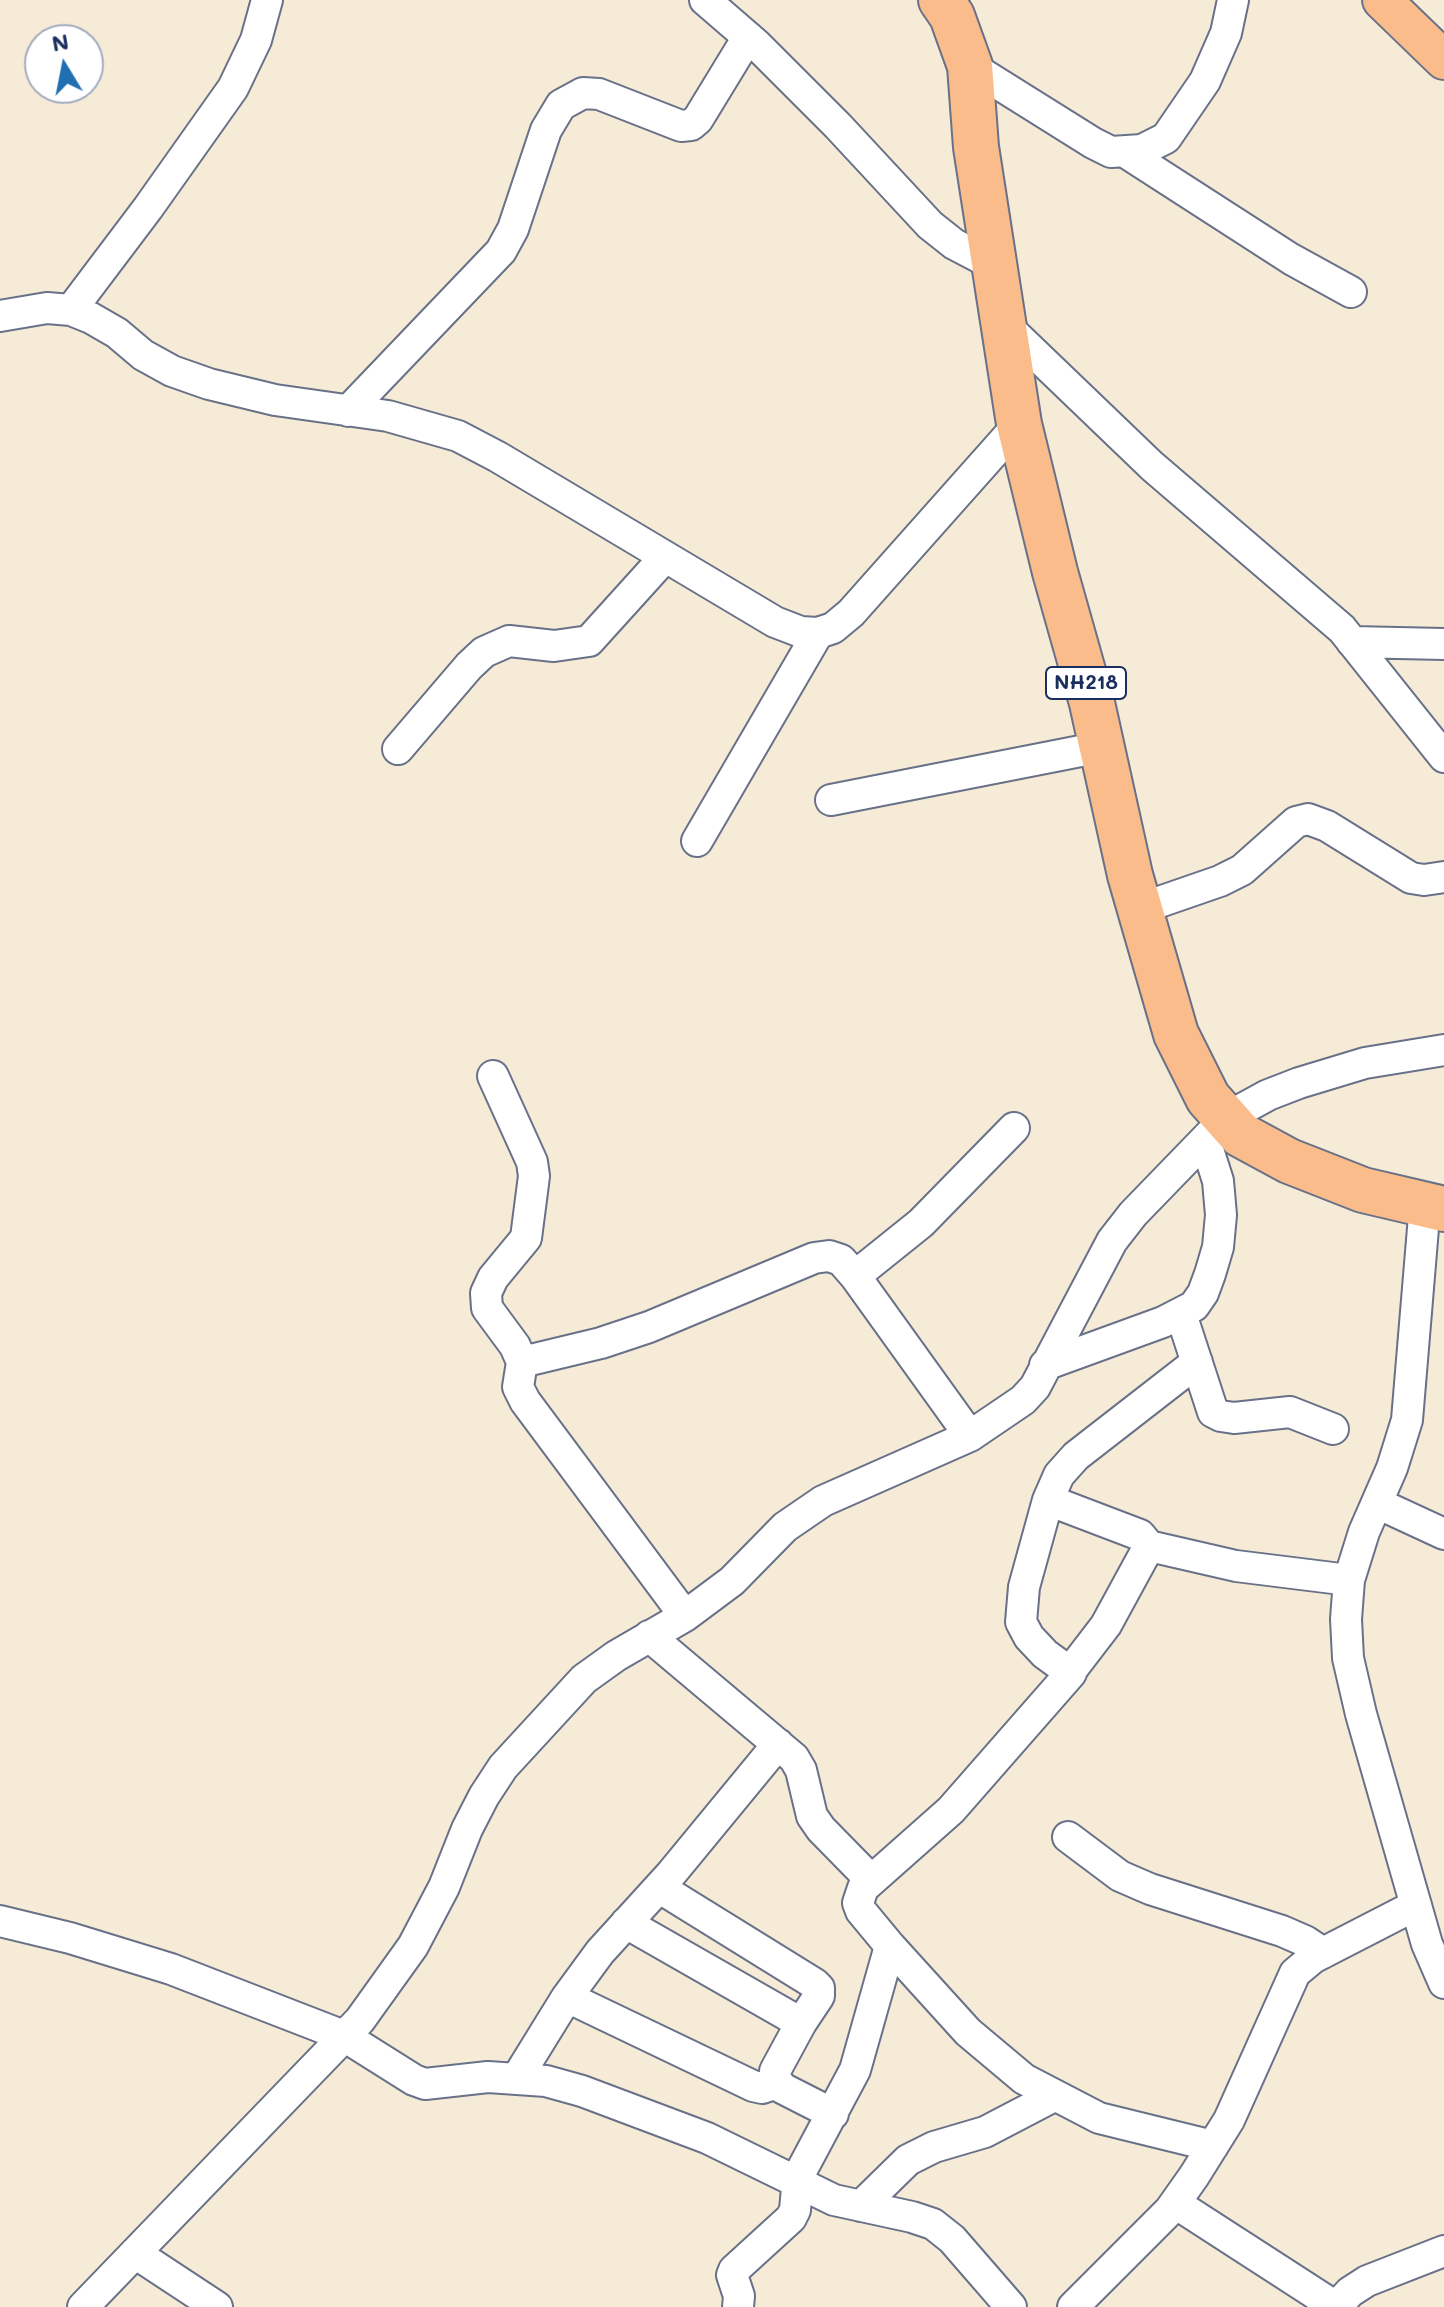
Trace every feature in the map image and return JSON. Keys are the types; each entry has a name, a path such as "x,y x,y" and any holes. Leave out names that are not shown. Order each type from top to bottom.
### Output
{"highway":[{"name":"NH218","path":"941,0 952,16 970,66 976,147 1019,424 1139,909 1176,1034 1208,1098 1215,1129 1241,1135 1289,1161 1363,1190 1434,1206"}],"main road":[{"path":"1382,0 1444,60"}],"street":[{"path":"71,310 233,88 256,40 267,0"},
{"path":"705,0 748,37 838,126 930,225 954,244 994,265"},
{"path":"970,66 1111,152 1142,150 1166,138 1175,128 1217,57 1233,0"},
{"path":"348,411 501,251 513,229 546,130 561,105 583,93 599,94 681,126 691,125 698,119 748,37"},
{"path":"1125,152 1291,259 1351,292"},
{"path":"0,316 47,308 71,310 117,333 143,355 209,384 275,400 388,416 458,436 775,622 801,632 818,633 833,628 851,613 1019,424"},
{"path":"1002,322 1152,466 1308,597 1352,642 1444,757"},
{"path":"398,749 484,652 509,641 554,646 589,641 665,557"},
{"path":"697,841 818,633"},
{"path":"1352,642 1444,644"},
{"path":"831,800 1101,747"},
{"path":"1139,909 1220,881 1242,870 1296,822 1308,819 1327,826 1411,878 1444,877"},
{"path":"83,2307 360,2020 413,1946 444,1887 467,1829 503,1767 584,1679 685,1616 732,1581 785,1527 823,1501 970,1436 1023,1400 1035,1387 1112,1241 1133,1214 1215,1129 1268,1095 1299,1083 1365,1063 1444,1050"},
{"path":"493,1076 532,1162 534,1176 526,1238 493,1278 486,1293 487,1308 515,1346 522,1362 518,1387 525,1401 685,1616"},
{"path":"855,1276 921,1223 1014,1128"},
{"path":"1045,1365 1181,1314 1194,1306 1203,1293 1218,1247 1221,1215 1215,1129"},
{"path":"1434,1206 1430,1323 1392,1468 1349,1580 1346,1619 1348,1658 1361,1714 1427,1944 1444,1983"},
{"path":"522,1362 601,1343 649,1327 814,1258 829,1256 841,1260 855,1276 970,1436"},
{"path":"1181,1314 1213,1412 1234,1418 1290,1412 1333,1429"},
{"path":"1070,1672 1045,1654 1029,1637 1021,1622 1024,1587 1048,1500 1059,1475 1076,1456 1197,1362"},
{"path":"1048,1500 1140,1535 1149,1546 1236,1566 1349,1580"},
{"path":"1377,1503 1444,1534"},
{"path":"1149,1546 1106,1625 1070,1672 951,1810 871,1880 859,1894 858,1903 890,1946 968,2032 1024,2079 1099,2118 1213,2146"},
{"path":"649,1636 794,1758 801,1770 812,1816 871,1880"},
{"path":"517,2078 567,1997 778,1744"},
{"path":"1068,1837 1120,1876 1150,1889 1282,1931 1323,1953"},
{"path":"660,1888 819,1988 819,1996 775,2071 777,2083"},
{"path":"1073,2307 1175,2203 1213,2146 1229,2120 1295,1973 1323,1953 1416,1905"},
{"path":"0,1921 70,1938 171,1969 344,2036 425,2084 488,2077 517,2078 582,2091 707,2138 834,2200 933,2224 952,2239 1011,2307"},
{"path":"626,1923 801,2023"},
{"path":"738,2307 737,2287 732,2275 734,2270 791,2218 801,2170 855,2070 890,1946"},
{"path":"567,1997 753,2086 762,2088 777,2083 833,2114"},
{"path":"861,2206 908,2160 934,2147 985,2132 1054,2096"},
{"path":"1175,2203 1336,2307 1350,2292 1367,2281 1444,2251"},
{"path":"135,2253 217,2307"}]}
